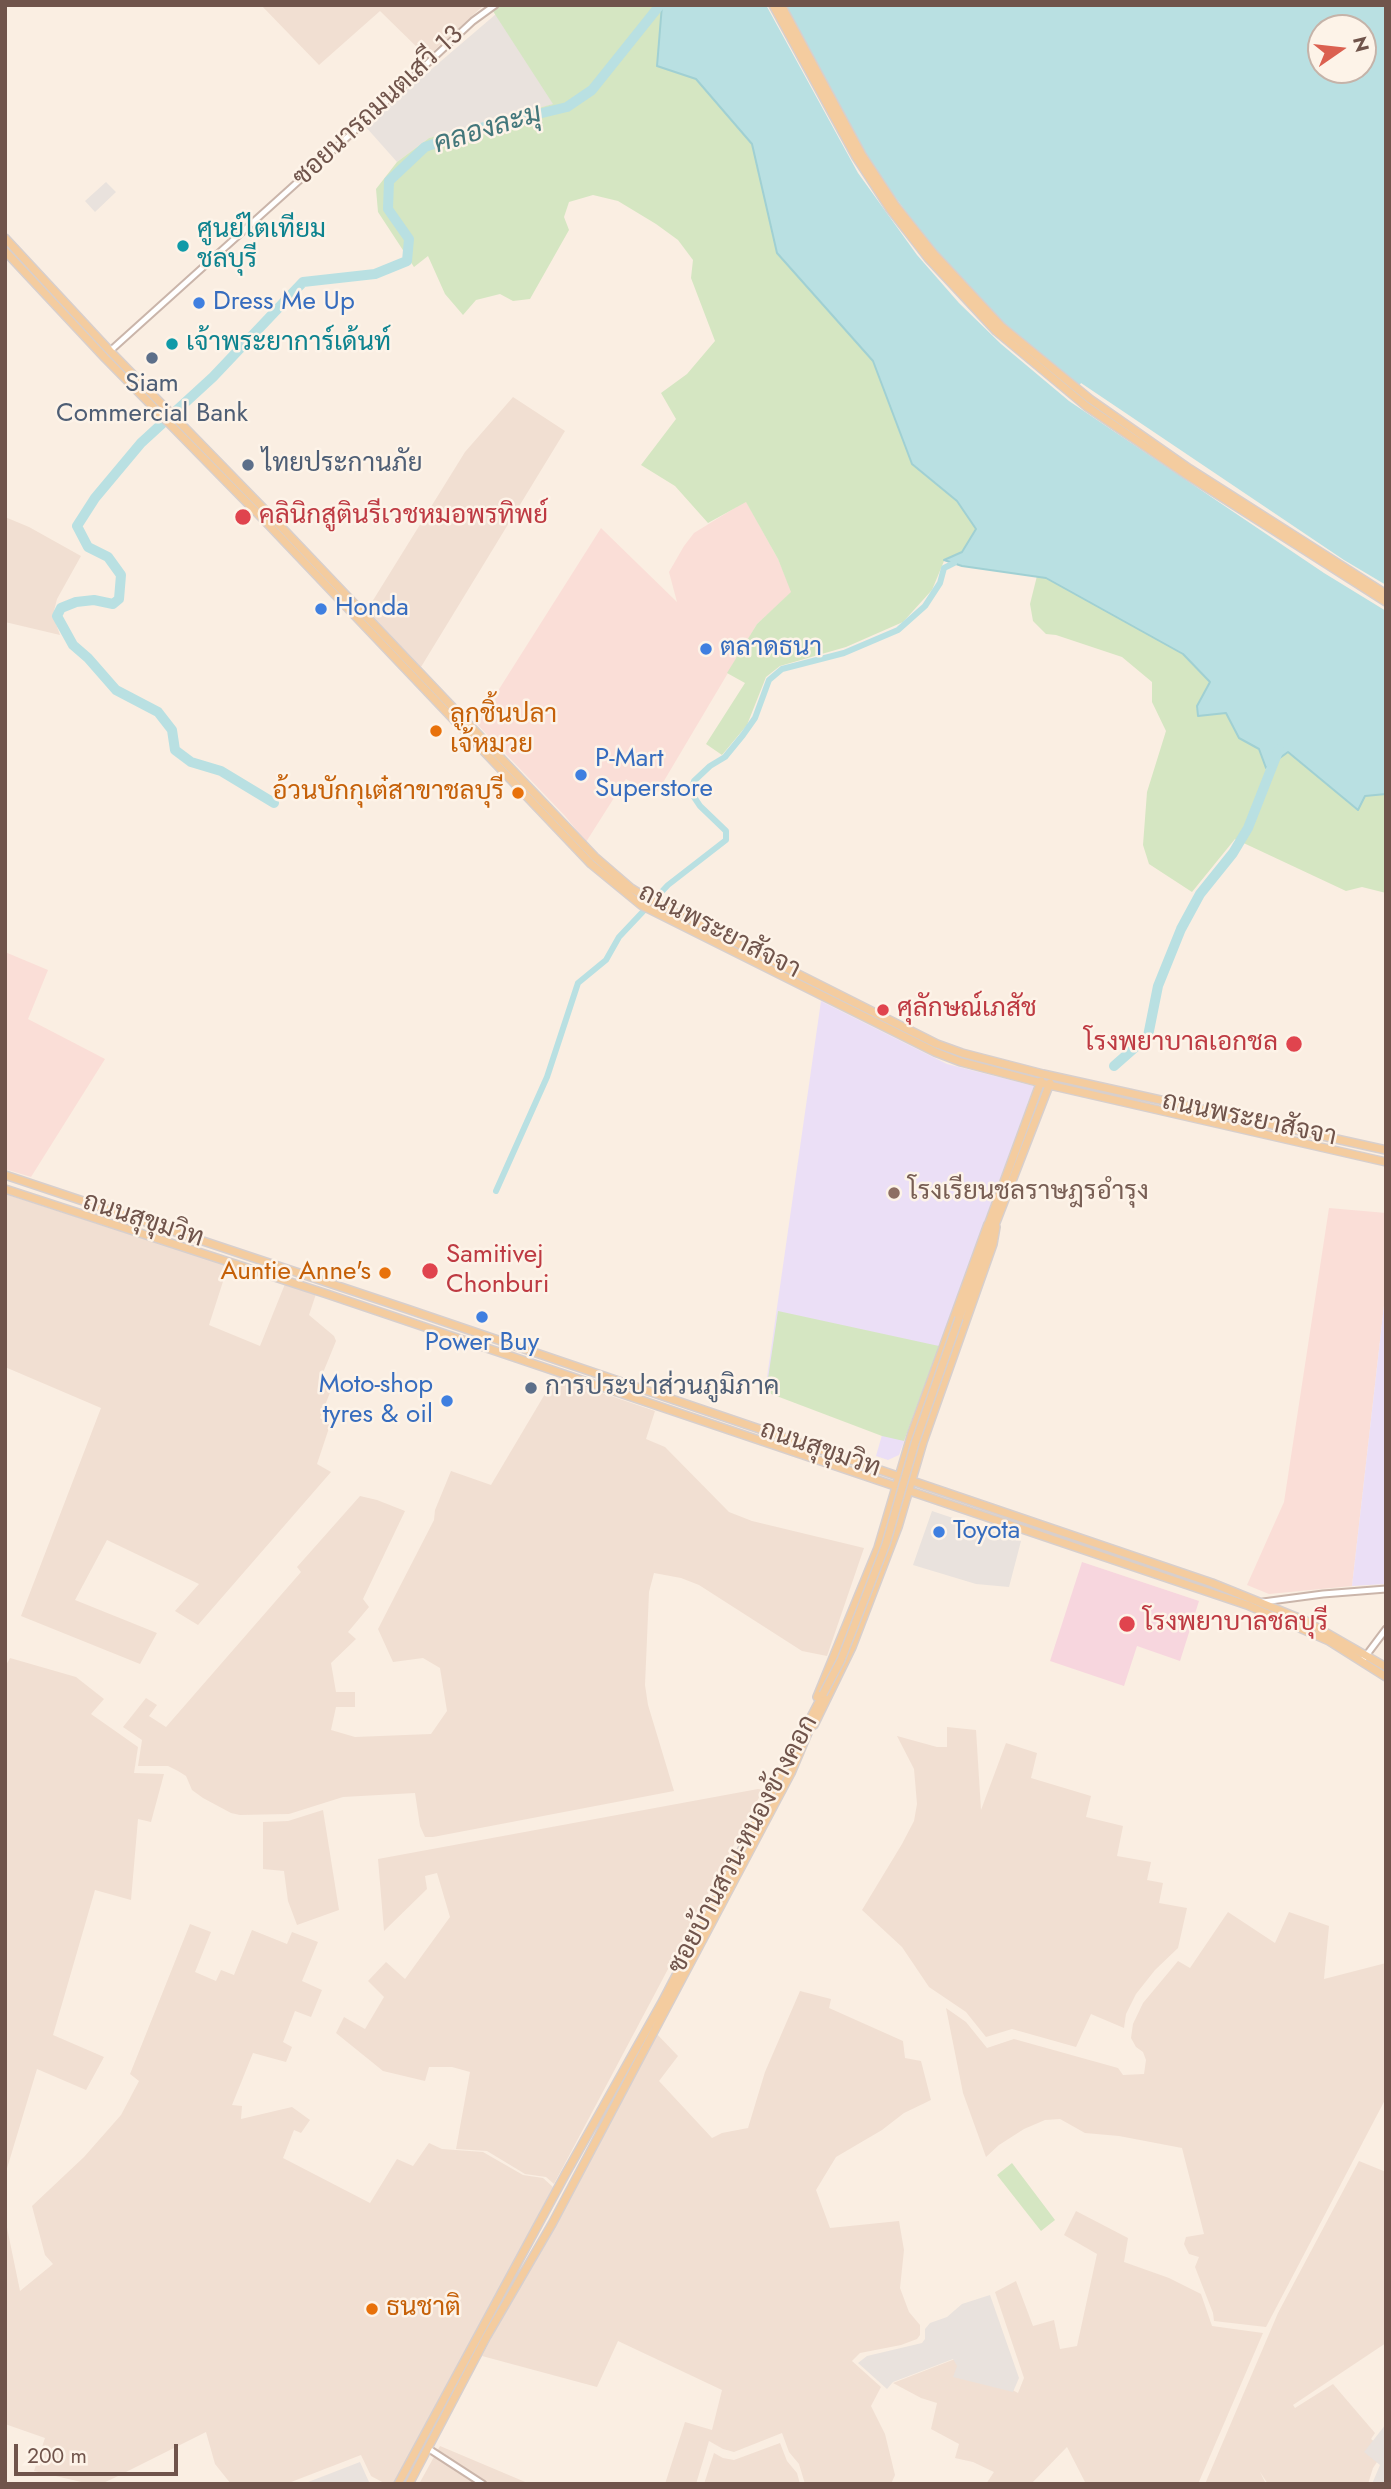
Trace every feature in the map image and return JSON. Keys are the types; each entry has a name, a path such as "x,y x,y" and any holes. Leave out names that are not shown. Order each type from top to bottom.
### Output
{"main road":[{"path":"773,5 856,157 890,209 928,258 996,331 1086,406 1187,475 1386,602"},
{"path":"781,5 862,155 895,205 934,254 1001,326 1045,365 1190,469 1386,594"},
{"name":"ถนนพระยาสัจจา","path":"5,238 166,414"},
{"name":"ถนนพระยาสัจจา","path":"5,251 595,857 631,888 937,1044 962,1053 1043,1074 1386,1150"},
{"name":"ถนนพระยาสัจจา","path":"280,532 591,864 641,905 935,1052 1040,1083 1386,1162"},
{"path":"802,1741 852,1647 891,1545 993,1244 992,1226 1043,1074"},
{"path":"802,1741 880,1540 898,1476 992,1226 1053,1076"},
{"path":"1158,1110 1160,1100"},
{"path":"1244,1130 1248,1119"},
{"path":"1318,1146 1324,1136"},
{"name":"ถนนสุขุมวิท","path":"5,1175 1263,1602 1315,1625 1364,1658 1386,1677"},
{"name":"ถนนสุขุมวิท","path":"5,1189 1247,1605 1386,1667"},
{"path":"115,1224 119,1213"},
{"name":"ซอยบ้านสวน-หนองข้างคอก","path":"398,2484 649,2026 802,1741 841,1660 886,1544 915,1443 992,1226"},
{"path":"880,1540 891,1545"},
{"name":"ซอยบ้านสวน-หนองข้างคอก","path":"409,2484 792,1773 802,1741"},
{"path":"565,2175 574,2180"},
{"path":"420,2442 429,2449"}],"street":[{"name":"ซอยนารถมนตเสวี 13","path":"110,351 473,21 495,5"},
{"path":"1263,1602 1386,1589"},
{"path":"1364,1658 1386,1629"},
{"path":"429,2449 483,2484"}],"shaded area":[{"path":"261,5 484,5 427,57 380,11 319,65"},
{"path":"496,14 554,104 429,138 397,162 365,126"},
{"path":"106,182 116,192 95,212 85,201"},
{"path":"513,397 565,431 421,667 367,610 465,452"},
{"path":"746,501 778,559 792,592 757,624 655,796 626,779 586,842 565,816 477,724 601,528 677,602 669,572 684,546 694,533"},
{"path":"5,517 81,556 57,599 53,615 60,635 5,622"},
{"path":"5,952 48,970 28,1019 105,1059 31,1177 5,1169"},
{"name":"โรงเรียนชลราษฎรอำรุง","path":"821,1001 947,1064 1034,1086 899,1455 888,1460 876,1456 882,1435 765,1391"},
{"path":"5,1194 228,1266 209,1325 260,1346 285,1284 316,1294 309,1315 334,1336 336,1341 320,1380 331,1390 320,1418 330,1425 317,1464 331,1472 198,1625 175,1611 199,1584 107,1540 75,1600 157,1633 140,1664 21,1616 101,1408 5,1367"},
{"path":"1329,1208 1386,1213 1386,1288 1352,1586 1269,1594 1247,1585 1284,1502"},
{"path":"1386,1288 1386,1584 1352,1586"},
{"path":"555,1377 655,1411 646,1439 665,1447 729,1512 752,1521 864,1548 827,1656 802,1651 699,1585 681,1578 654,1573 649,1592 645,1685 648,1705 674,1791 433,1837 425,1837 420,1826 415,1793 343,1797 289,1814 240,1815 203,1798 192,1790 186,1776 168,1766 138,1766 142,1740 123,1727 146,1698 157,1705 149,1716 166,1727 301,1572 297,1567 360,1496 405,1511 363,1599 369,1607 348,1632 356,1639 331,1663 336,1692 355,1692 355,1707 336,1707 331,1730 355,1737 431,1734 447,1711 440,1668 423,1658 393,1662 378,1629 434,1520 435,1510 451,1471 491,1485"},
{"path":"932,1511 1021,1541 1009,1587 976,1584 913,1565"},
{"name":"โรงพยาบาลชลบุรี","path":"1082,1562 1199,1601 1180,1661 1137,1646 1124,1686 1050,1661"},
{"path":"10,1658 76,1677 104,1699 91,1714 138,1747 134,1773 164,1774 151,1822 138,1819 131,1900 95,1890 53,2035 104,2057 86,2090 37,2069 5,2175 5,1667"},
{"path":"947,1727 976,1730 981,1810 1006,1743 1037,1753 1031,1778 1091,1796 1086,1817 1123,1826 1117,1856 1151,1862 1147,1880 1163,1883 1159,1903 1187,1908 1178,1948 1155,1970 1136,1994 1126,2014 1124,2028 1091,2014 1076,2047 1012,2029 986,2037 966,2012 929,1987 902,1947 862,1910 914,1821 917,1804 914,1769 897,1736 937,1747 947,1747"},
{"path":"763,1790 554,2184 546,2177 525,2174 487,2151 456,2149 470,2072 452,2067 429,2067 425,2081 383,2071 336,2033 344,2017 365,2029 384,1997 368,1981 386,1962 405,1979 450,1917 437,1873 425,1876 427,1889 384,1931 378,1859"},
{"path":"323,1810 339,1910 297,1925 288,1901 284,1871 263,1869 263,1822 288,1821"},
{"path":"1228,1912 1275,1943 1289,1912 1329,1926 1324,1979 1386,1963 1386,2098 1266,2327 1214,2321 1195,2267 1199,2257 1189,2254 1184,2244 1186,2237 1204,2234 1182,2148 1119,2136 1085,2133 1060,2119 1045,2120 1024,2129 986,2157 963,2093 946,2008 966,2022 987,2048 1014,2039 1118,2068 1123,2075 1144,2074 1146,2060 1131,2038 1133,2024 1143,2003 1178,1961 1190,1968"},
{"path":"190,1924 211,1932 195,1972 216,1981 221,1970 234,1975 252,1930 287,1944 292,1932 318,1942 302,1981 322,1990 311,2017 295,2011 283,2042 292,2047 286,2062 253,2053 232,2105 242,2106 241,2119 292,2107 310,2120 301,2133 294,2130 283,2158 370,2203 397,2159 413,2166 429,2143 442,2149 483,2152 523,2175 543,2178 553,2187 395,2484 386,2484 371,2476 361,2455 286,2484 231,2484 215,2464 206,2432 101,2484 90,2484 34,2471 45,2438 5,2424 5,2218 20,2291 53,2264 45,2255 32,2206 84,2157 121,2115 139,2081 130,2074"},
{"path":"800,1991 831,1999 829,2008 903,2041 905,2058 921,2061 931,2100 904,2113 882,2130 836,2157 816,2190 830,2228 899,2221 904,2250 900,2288 909,2312 920,2325 920,2335 917,2339 901,2345 860,2353 852,2361 881,2387 871,2406 885,2434 895,2475 891,2484 805,2484 799,2464 789,2452 782,2433 734,2452 709,2441 696,2484 665,2484 685,2422 712,2430 722,2390 618,2341 597,2387 482,2356 653,2030 678,2056 659,2081 712,2138 722,2133 748,2128 765,2072"},
{"path":"1359,2161 1386,2172 1386,2343 1293,2405 1295,2408 1333,2384 1375,2433 1371,2439 1385,2450 1373,2468 1368,2484 1268,2484 1260,2472 1266,2484 1205,2484 1278,2313"},
{"path":"1076,2211 1128,2238 1124,2262 1169,2278 1201,2294 1212,2326 1263,2333 1198,2484 1086,2484 1067,2447 1031,2484 986,2484 994,2472 973,2462 955,2458 959,2444 931,2429 937,2403 893,2383 955,2359 1018,2393 1024,2378 995,2292 1016,2281 1033,2326 1054,2320 1060,2349 1077,2346 1097,2254 1064,2235"},
{"path":"990,2295 1019,2378 1013,2392 953,2377 957,2366 953,2359 893,2382 887,2389 858,2363 867,2356 922,2343 925,2329 930,2323 947,2317 962,2304"},
{"path":"1386,2424 1386,2484 1372,2484 1380,2465 1364,2452"},
{"path":"780,2443 787,2461 797,2473 800,2484 704,2484 714,2453 734,2460"},
{"path":"440,2446 530,2484 419,2484"},
{"path":"360,2462 372,2484 303,2484"}],"green space":[{"path":"489,5 662,5 657,66 696,79 752,144 777,253 873,361 912,464 957,501 977,529 962,552 944,561 932,590 903,622 846,647 780,666 766,677 747,725 722,755 706,744 745,683 727,673 757,624 791,592 778,559 746,502 708,523 675,486 641,465 676,419 661,393 687,374 715,341 691,278 693,260 678,240 656,224 618,201 593,195 569,202 564,217 569,230 530,299 513,301 500,294 476,300 463,315 445,294 428,256 414,267 378,212 376,189 397,162 429,138 553,104"},
{"path":"1037,576 1046,578 1183,654 1210,682 1197,706 1226,713 1239,738 1259,749 1282,754 1288,752 1357,809 1365,796 1386,794 1386,893 1362,887 1346,891 1235,839 1192,892 1149,864 1143,845 1147,792 1166,731 1152,702 1152,682 1122,657 1046,634 1033,621 1030,604"},
{"path":"778,1311 939,1346 904,1441 882,1436 766,1392"},
{"path":"1012,2163 1055,2220 1041,2231 997,2175"}],"water":[{"path":"662,5 1386,5 1386,794 1365,796 1358,810 1288,752 1266,768 1259,749 1239,738 1226,713 1198,716 1197,706 1210,682 1183,654 1046,578 962,566 944,560 962,552 976,529 957,501 912,464 873,361 777,253 752,144 696,79 657,66"}],"pier":[{"path":"766,5 785,5 881,178 939,256 999,319 1079,386 1081,383 1344,560 1386,585 1386,611 1324,573 1069,401 1001,344 959,303 917,255 858,173"}],"waterway":[{"name":"คลองละมุ","path":"274,803 221,771 191,762 175,750 172,730 158,712 116,690 73,645 57,616 61,608 76,602 94,600 113,604 119,599 121,575 108,557 88,547 77,526 95,498 141,443 213,377 303,282 375,274 407,261 409,239 388,209 389,181 425,147 480,128 567,107 592,90 660,5"},
{"path":"496,1191 547,1077 578,983 606,960 619,937 668,885 726,840 726,831 694,797 694,781 725,757 743,735 755,718 769,680 782,669 844,653 898,630 925,606 940,583 944,568 954,563"},
{"path":"1114,1066 1148,1036 1158,986 1181,929 1200,894 1233,853 1248,828 1279,749"}],"place":[{"name":"ศูนย์ไตเทียม ชลบุรี","path":"183,246"},
{"name":"Dress Me Up","path":"199,303"},
{"name":"เจ้าพระยาการ์เด้นท์","path":"172,344"},
{"name":"Siam Commercial Bank","path":"152,358"},
{"name":"ไทยประกานภัย","path":"248,465"},
{"name":"คลินิกสูตินรีเวชหมอพรทิพย์","path":"243,517"},
{"name":"Honda","path":"321,609"},
{"name":"ตลาดธนา","path":"706,649"},
{"name":"ลูกชิ้นปลา เจ้หมวย","path":"436,731"},
{"name":"P-Mart Superstore","path":"581,775"},
{"name":"อ้วนบักกุเต๋สาขาชลบุรี","path":"518,793"},
{"name":"ศุลักษณ์เภสัช","path":"883,1010"},
{"name":"โรงพยาบาลเอกชล","path":"1294,1044"},
{"name":"โรงเรียนชลราษฎรอำรุง","path":"894,1193"},
{"name":"Samitivej Chonburi","path":"430,1271"},
{"name":"Auntie Anne's","path":"385,1273"},
{"name":"Power Buy","path":"482,1317"},
{"name":"การประปาส่วนภูมิภาค","path":"531,1388"},
{"name":"Moto-shop tyres & oil","path":"447,1401"},
{"name":"Toyota","path":"939,1532"},
{"name":"โรงพยาบาลชลบุรี","path":"1127,1624"},
{"name":"ธนชาติ","path":"372,2309"}]}
